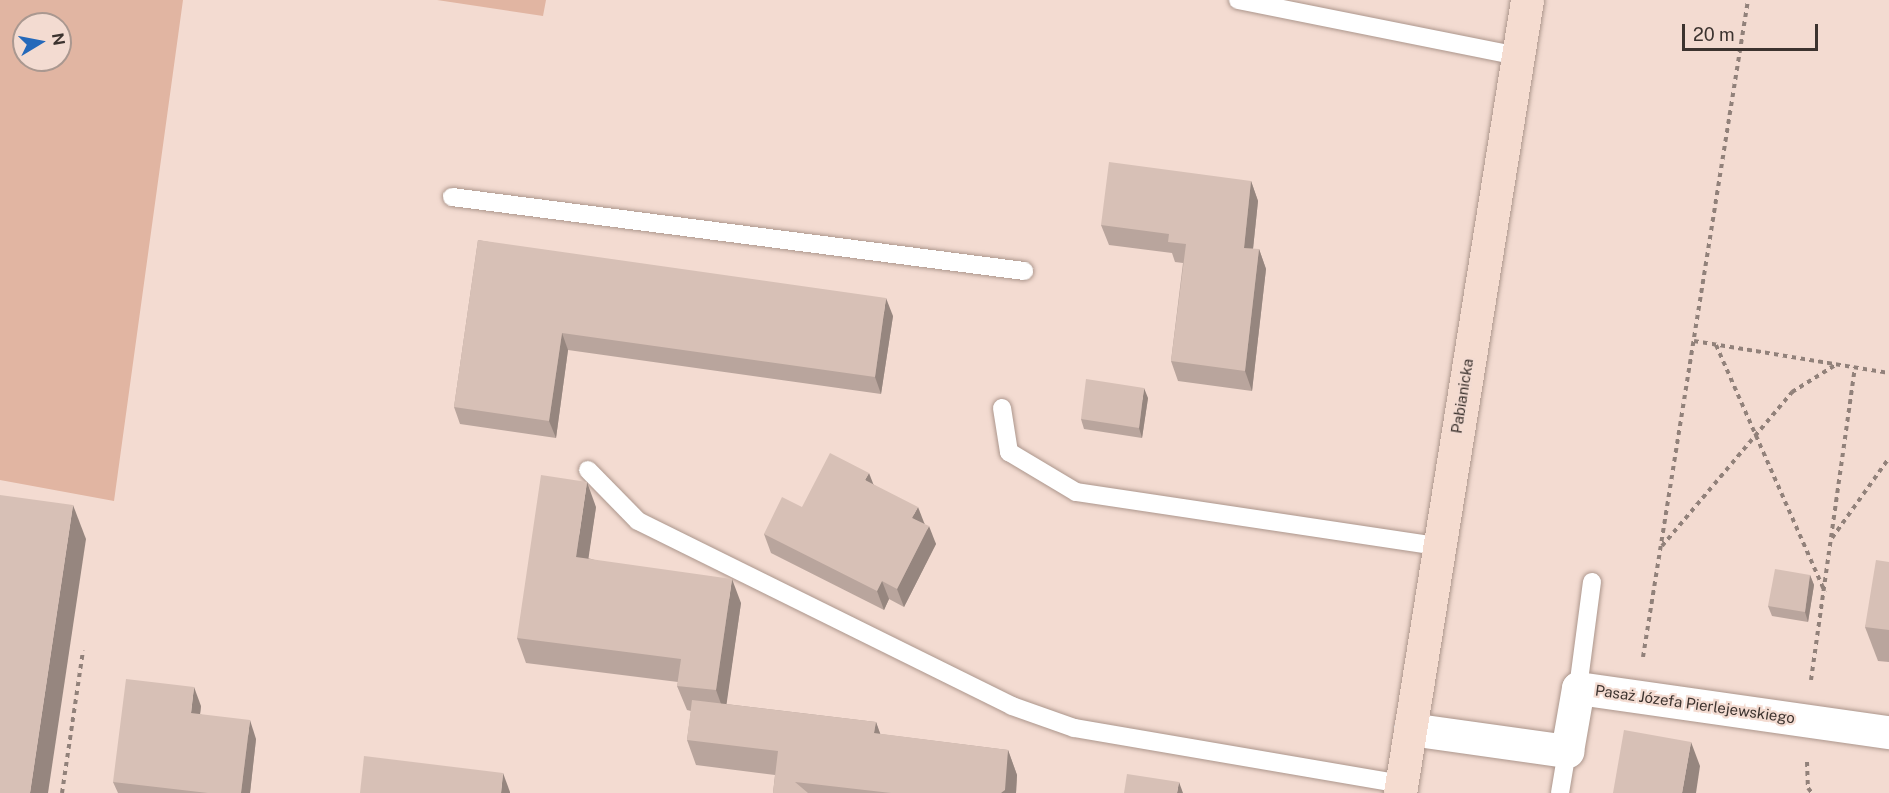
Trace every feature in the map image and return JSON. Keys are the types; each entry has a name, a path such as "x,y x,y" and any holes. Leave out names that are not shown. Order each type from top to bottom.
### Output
{"street":[{"name":"Pabianicka","path":"1401,789 1437,546 1527,0"},
{"name":"Pasaż Józefa Pierlejewskiego","path":"1567,751 1578,688 1889,732"},
{"path":"1410,729 1567,751"}],"lane":[{"path":"1238,0 1518,56"},
{"path":"452,197 1024,271"},
{"path":"1002,408 1009,452 1076,492 1437,546"},
{"path":"588,470 639,521 1012,706 1074,728 1401,789"},
{"path":"1578,688 1592,582"},
{"path":"1560,793 1567,751"}],"path":[{"path":"1637,696 1748,0"},
{"path":"1694,341 1889,373"},
{"path":"1716,345 1825,593"},
{"path":"1660,548 1754,432 1792,392 1837,364"},
{"path":"1812,793 1808,788 1806,720 1855,367"},
{"path":"1832,539 1889,458"},
{"path":"62,793 83,651"}],"shaded area":[{"path":"0,0 183,0 114,501 0,480"},
{"path":"437,0 546,0 543,16"}],"building":[{"path":"1109,162 1251,181 1244,248 1259,249 1245,371 1171,361 1186,244 1168,242 1169,234 1101,225"},
{"path":"478,240 886,298 875,377 562,333 549,421 454,407"},
{"path":"1086,379 1144,388 1139,428 1081,419"},
{"path":"830,453 869,473 865,480 918,507 912,518 929,526 897,589 882,581 877,591 764,534 782,497 802,507"},
{"path":"541,475 587,482 576,557 732,579 716,690 677,686 681,659 517,638"},
{"path":"0,495 73,505 30,793 0,793"},
{"path":"1876,560 1889,562 1889,630 1865,627"},
{"path":"1775,569 1810,575 1805,612 1768,606"},
{"path":"126,679 194,687 191,713 250,720 241,793 208,793 113,782"},
{"path":"692,700 876,722 874,733 1008,750 1005,790 1001,793 891,793 795,782 808,793 773,793 778,751 687,740"},
{"path":"1624,730 1691,742 1682,793 1613,793"},
{"path":"364,756 503,773 501,793 360,793"},
{"path":"1127,774 1179,782 1177,793 1124,793"}]}
